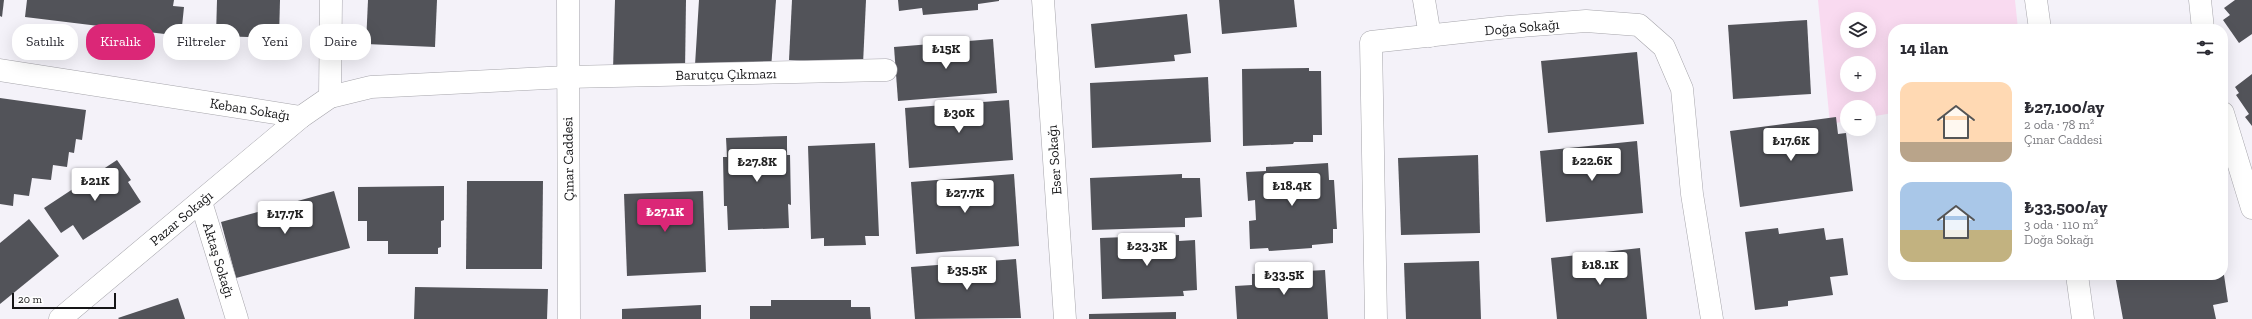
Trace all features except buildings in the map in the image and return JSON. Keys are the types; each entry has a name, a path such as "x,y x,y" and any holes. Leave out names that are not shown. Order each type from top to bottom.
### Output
{"street":[{"path":"330,97 331,0"},
{"name":"Çınar Caddesi","path":"568,0 567,77 569,319"},
{"name":"Eser Sokağı","path":"1043,0 1065,319"},
{"path":"1424,0 1430,36"},
{"path":"2036,0 2039,24"},
{"path":"2200,0 2202,24"},
{"name":"Doğa Sokağı","path":"1376,319 1371,42 1586,22 1639,25 1664,47 1682,89 1692,194 1712,319"},
{"name":"Keban Sokağı","path":"0,70 301,117 330,97 371,87 567,77"},
{"name":"Barutçu Çıkmazı","path":"567,77 886,70"},
{"name":"Pazar Sokağı","path":"60,319 301,117"},
{"path":"2228,129 2252,208"},
{"name":"Aktaş Sokağı","path":"201,202 237,319"},
{"path":"2078,280 2083,319"}],"shaded area":[{"path":"1818,0 2015,0 2017,24 1888,24 1888,114 1876,116 1876,100 1840,100 1840,122 1830,124"}]}
